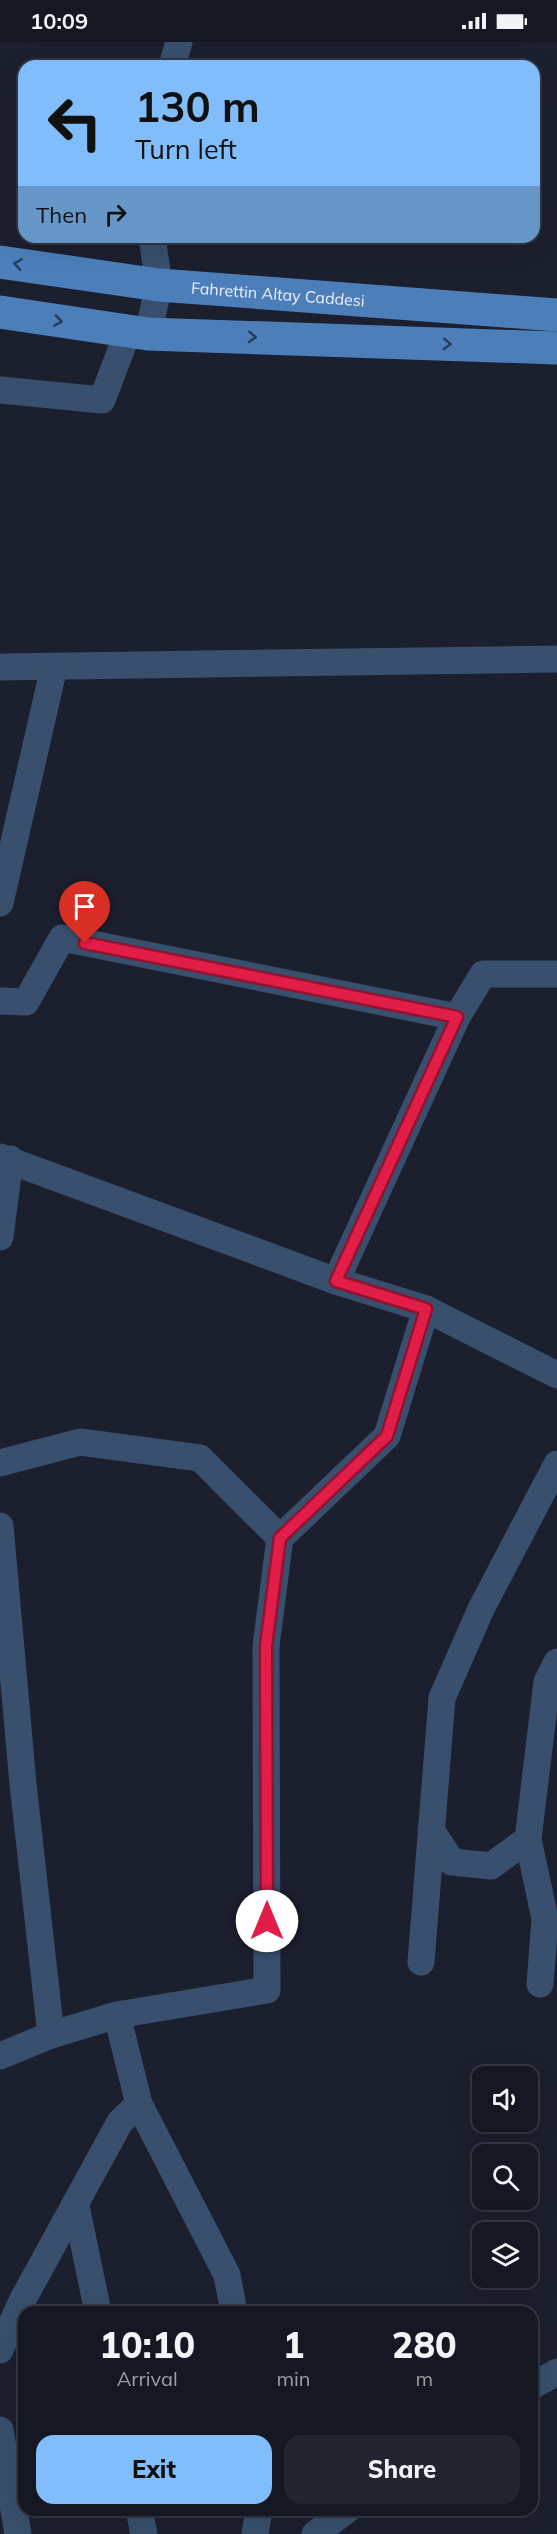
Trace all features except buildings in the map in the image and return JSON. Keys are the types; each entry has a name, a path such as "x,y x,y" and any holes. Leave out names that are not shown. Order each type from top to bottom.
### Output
{"main road":[{"name":"Fahrettin Altay Caddesi","path":"0,262 159,285 557,315"},
{"path":"0,312 138,333 557,348"}],"street":[{"path":"174,60 179,42"},
{"path":"0,390 102,400 138,333 159,285 153,243"},
{"path":"0,667 557,659"},
{"path":"0,903 10,809 54,667"},
{"path":"0,1002 26,1002 62,938 457,1017"},
{"path":"336,1281 457,1017 483,974 557,974"},
{"path":"0,1237 5,1158 180,1225 336,1281 426,1309 557,1375"},
{"path":"0,2056 51,2035 117,2015 267,1990 266,1646 280,1538 387,1436 426,1309"},
{"path":"0,1462 80,1442 200,1458 280,1538"},
{"path":"421,1962 442,1698 481,1609 557,1464"},
{"path":"0,1526 8,1691 51,2035"},
{"path":"540,1984 545,1919 528,1839 547,1682 557,1662"},
{"path":"431,1830 452,1862 491,1866 528,1839"},
{"path":"117,2015 139,2104 226,2275 233,2306"},
{"path":"19,2306 120,2122 139,2104"},
{"path":"76,2206 97,2306"},
{"path":"2,2339 18,2309"},
{"path":"538,2383 557,2372"},
{"path":"0,2430 18,2534"},
{"path":"140,2516 144,2534"},
{"path":"255,2534 258,2516"},
{"path":"315,2534 339,2516"}],"route":[{"path":"85,943 457,1017 336,1281 426,1309 387,1436 280,1538 266,1646 267,1921"}]}
